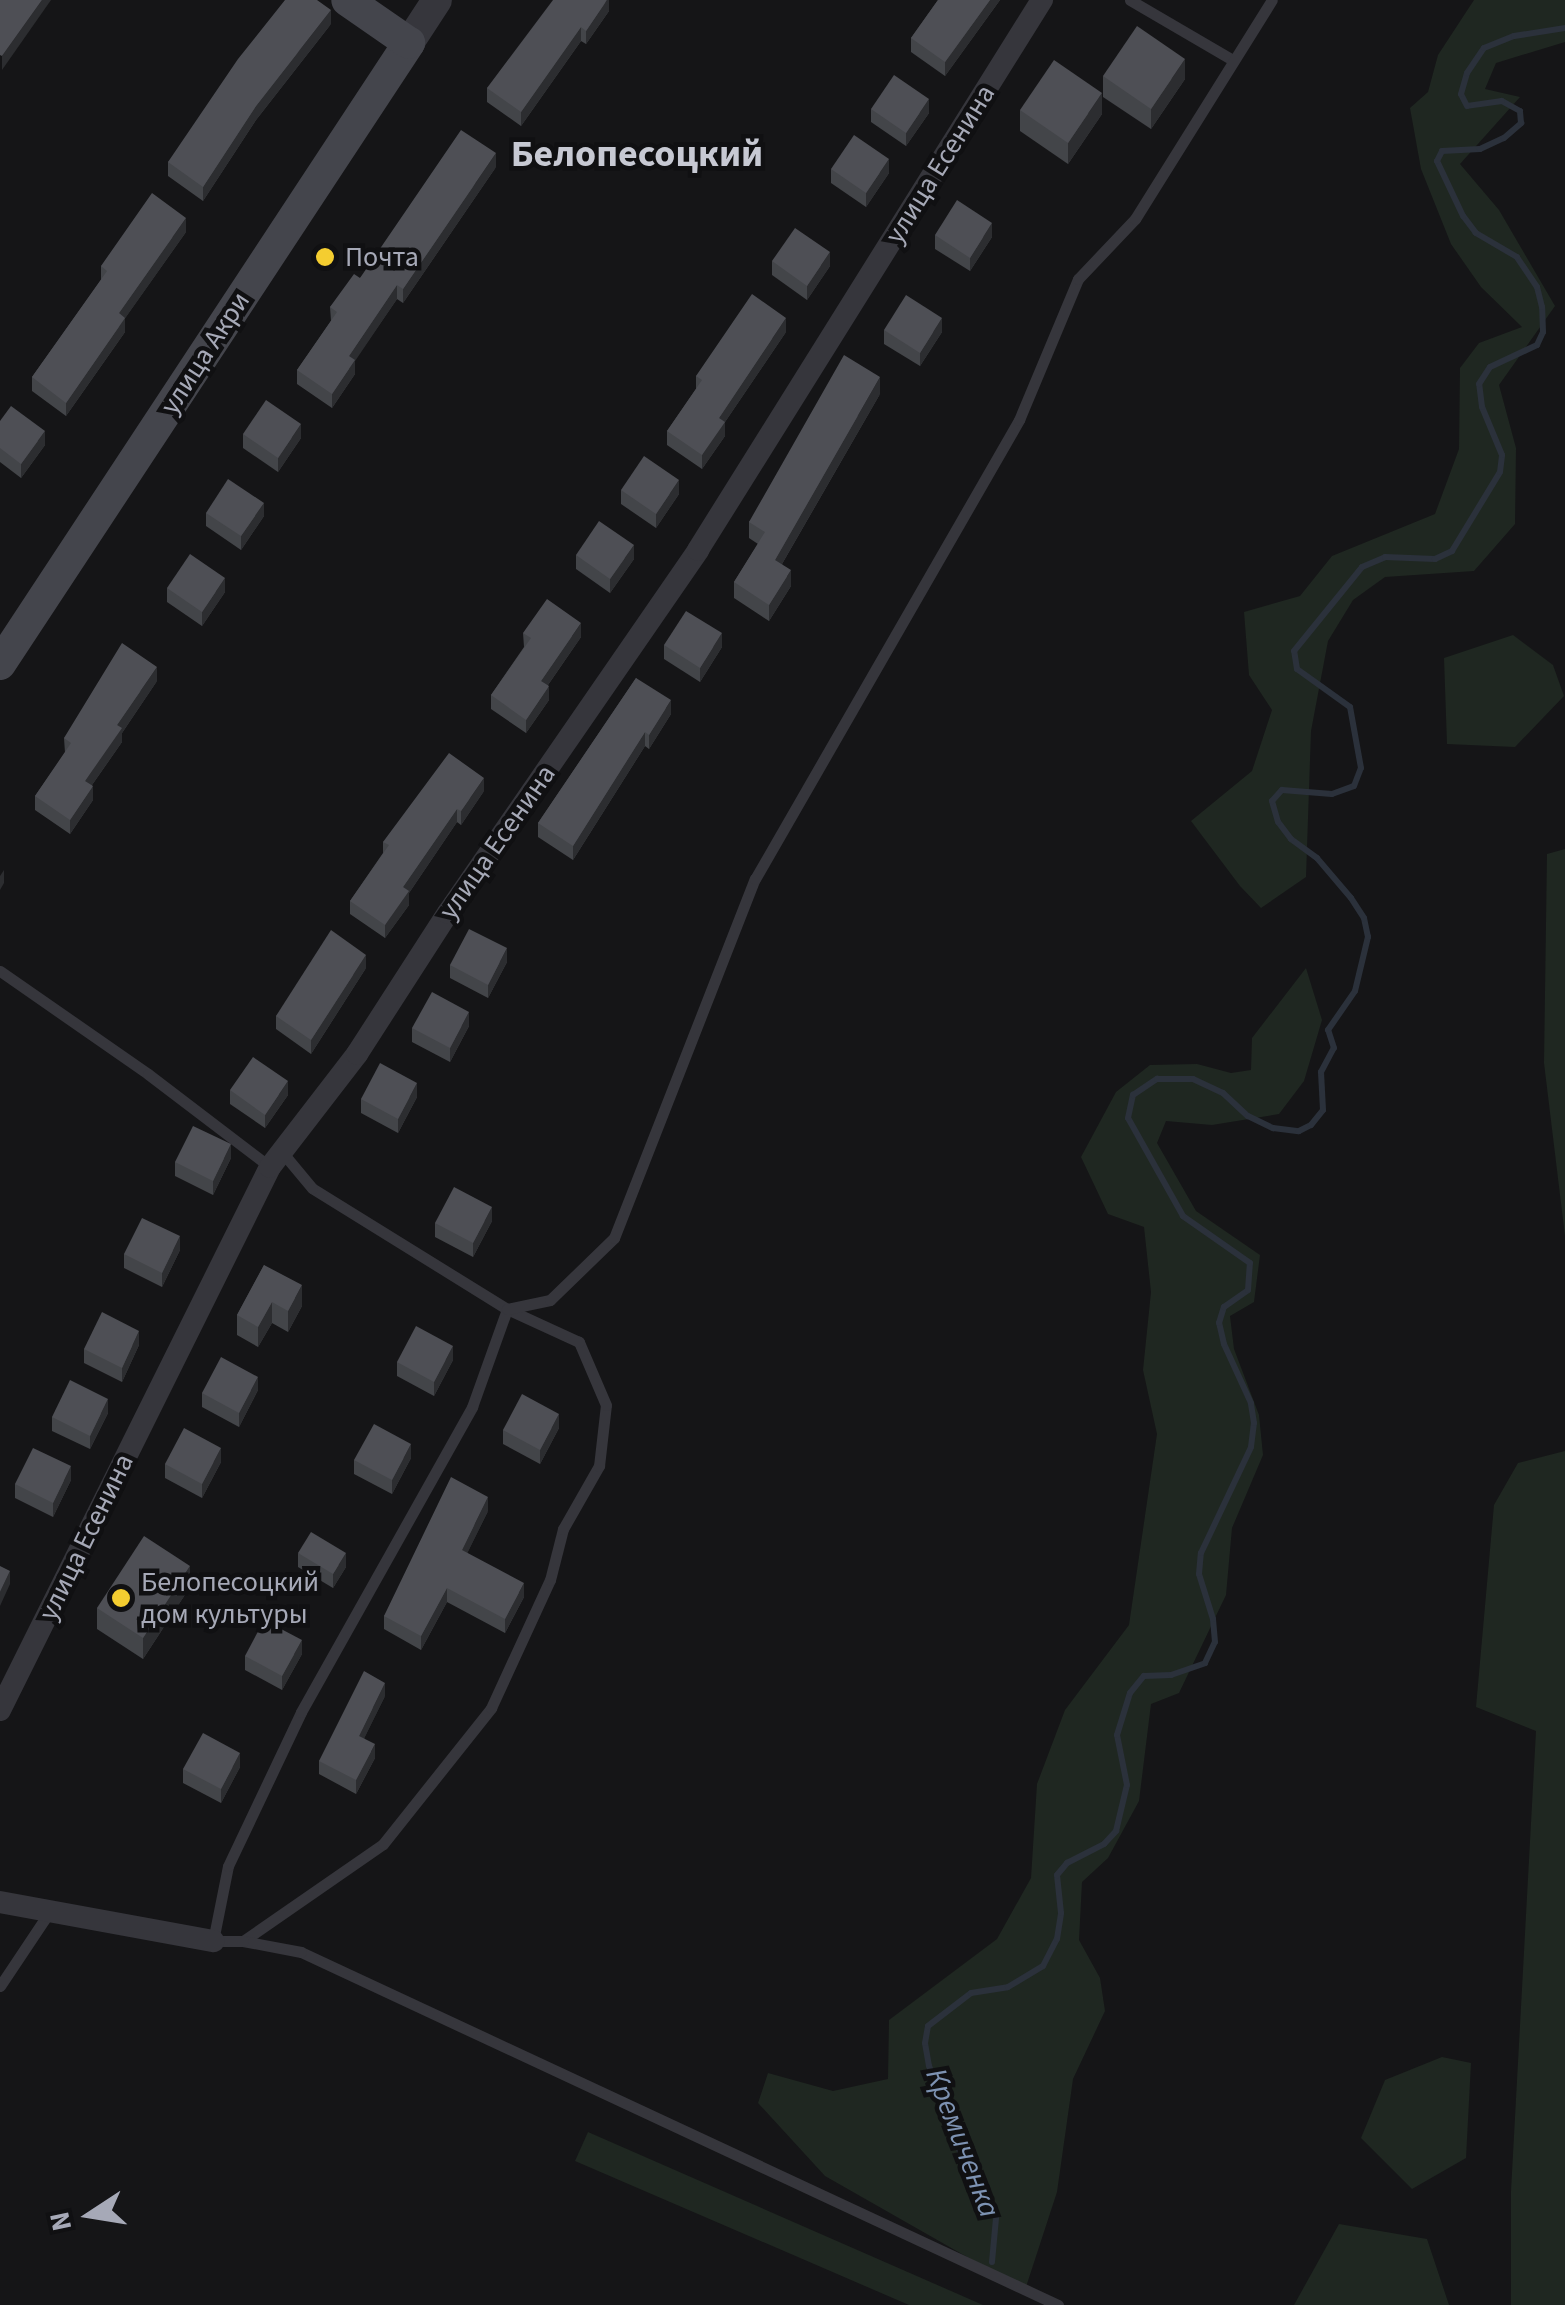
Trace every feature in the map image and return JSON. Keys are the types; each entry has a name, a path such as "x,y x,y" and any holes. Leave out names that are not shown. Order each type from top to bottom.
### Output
{"main road":[{"path":"347,0 409,43"},
{"name":"улица Акри","path":"0,664 409,43"}],"street":[{"path":"409,43 437,0"},
{"name":"улица Есенина","path":"0,1710 276,1159 357,1054 448,913 698,550 1042,0"},
{"path":"0,1902 213,1941"}],"lane":[{"path":"1130,0 1231,59"},
{"path":"507,1309 550,1300 614,1238 755,879 1019,420 1078,278 1135,219 1231,59 1272,0"},
{"path":"0,971 276,1159 312,1188 507,1309 579,1342 606,1405 599,1466 564,1529 550,1580 491,1708 382,1844 243,1941"},
{"path":"507,1309 472,1407 301,1712 228,1866 213,1941 243,1941 301,1952 1058,2305"},
{"path":"0,1986 50,1911"}],"shaded area":[{"path":"1474,0 1565,0 1565,42 1496,63 1485,89 1520,97 1460,164 1499,210 1555,306 1499,385 1516,448 1515,524 1474,571 1385,577 1353,600 1328,641 1311,731 1306,877 1261,908 1191,821 1252,771 1272,710 1249,675 1244,612 1300,596 1332,556 1435,514 1459,449 1460,368 1479,343 1522,327 1481,287 1451,244 1421,169 1410,108 1428,92 1438,55"},
{"path":"1513,635 1553,665 1564,696 1515,747 1447,744 1444,658"},
{"path":"1565,849 1565,1236 1544,1063 1547,854"},
{"path":"1306,968 1322,1020 1304,1081 1279,1114 1212,1125 1166,1121 1157,1143 1196,1211 1260,1255 1254,1302 1230,1316 1234,1349 1259,1415 1263,1455 1232,1528 1226,1595 1179,1693 1151,1704 1139,1801 1108,1858 1082,1882 1079,1940 1100,1978 1105,2011 1073,2079 1057,2192 1025,2290 825,2176 758,2103 768,2073 833,2091 888,2079 889,2020 997,1939 1031,1878 1037,1784 1065,1710 1129,1625 1157,1434 1143,1370 1151,1292 1144,1227 1108,1214 1081,1157 1116,1092 1150,1065 1197,1064 1231,1073 1251,1070 1252,1038"},
{"path":"1565,1451 1565,2305 1511,2305 1511,2191 1536,1731 1476,1707 1494,1505 1518,1463"},
{"path":"1442,2057 1471,2063 1466,2158 1412,2189 1361,2138 1385,2080"},
{"path":"588,2132 983,2305 909,2305 575,2161"},
{"path":"1339,2224 1427,2239 1449,2305 1294,2305"}],"building":[{"path":"0,0 42,0 2,56 0,55"},
{"path":"285,0 317,0 331,10 256,106 203,187 168,162 238,59"},
{"path":"553,0 607,0 586,31 581,27 521,112 487,88"},
{"path":"938,0 990,0 945,62 911,38"},
{"path":"1137,26 1185,59 1151,109 1103,76"},
{"path":"1054,60 1102,93 1068,143 1020,110"},
{"path":"894,75 929,99 906,133 871,109"},
{"path":"461,130 496,153 403,289 397,285 349,356 355,360 332,394 297,370 337,312 330,307 354,274 360,278"},
{"path":"854,135 889,159 866,193 831,169"},
{"path":"152,193 186,218 119,313 125,318 66,403 32,377 107,271 101,266"},
{"path":"957,200 992,223 970,258 935,235"},
{"path":"795,228 830,252 807,286 772,261"},
{"path":"752,294 786,318 719,418 725,422 702,455 667,431 702,380 696,376"},
{"path":"906,295 942,318 920,353 884,330"},
{"path":"844,355 880,377 775,560 791,570 769,605 734,582 765,532 749,522"},
{"path":"266,400 301,424 278,458 243,434"},
{"path":"11,406 45,431 21,464 0,448 0,421"},
{"path":"644,456 679,480 656,514 621,490"},
{"path":"228,479 264,503 241,536 206,513"},
{"path":"599,521 634,545 610,579 576,555"},
{"path":"190,554 225,578 202,612 167,588"},
{"path":"547,599 581,623 541,681 549,686 526,720 491,695 531,638 523,633"},
{"path":"686,611 722,633 700,668 664,645"},
{"path":"122,643 157,667 85,781 93,786 70,820 35,796 71,743 64,738"},
{"path":"636,678 671,700 649,735 645,732 573,846 538,823"},
{"path":"449,753 484,778 461,811 457,809 403,887 409,891 385,925 350,901 389,845 383,842"},
{"path":"469,929 507,948 488,985 450,965"},
{"path":"331,930 366,955 311,1040 276,1016"},
{"path":"432,992 469,1012 450,1048 412,1028"},
{"path":"253,1057 288,1081 265,1115 230,1090"},
{"path":"380,1063 417,1083 398,1119 361,1099"},
{"path":"193,1126 231,1144 213,1181 175,1162"},
{"path":"454,1187 492,1207 473,1243 435,1223"},
{"path":"142,1218 180,1236 162,1273 124,1254"},
{"path":"264,1265 302,1285 288,1311 272,1302 258,1327 237,1315"},
{"path":"102,1312 139,1331 122,1368 84,1349"},
{"path":"416,1326 453,1346 434,1382 397,1362"},
{"path":"221,1357 258,1377 239,1413 202,1393"},
{"path":"70,1380 108,1399 90,1436 52,1417"},
{"path":"522,1394 559,1414 540,1450 503,1430"},
{"path":"374,1424 411,1444 392,1480 354,1460"},
{"path":"184,1428 221,1448 202,1484 165,1464"},
{"path":"33,1448 71,1466 53,1503 15,1484"},
{"path":"451,1477 488,1497 462,1550 524,1583 505,1619 447,1588 421,1636 384,1616"},
{"path":"311,1532 346,1553 333,1574 298,1553"},
{"path":"144,1536 190,1566 143,1638 97,1608"},
{"path":"0,1566 10,1571 0,1592"},
{"path":"264,1620 302,1640 282,1676 245,1656"},
{"path":"364,1671 385,1683 359,1736 375,1744 356,1780 319,1761"},
{"path":"203,1733 240,1753 221,1789 183,1769"}],"waterway":[{"name":"Кремиченка","path":"992,2262 996,2218 966,2168 929,2066 925,2043 928,2026 971,1993 1008,1987 1043,1966 1057,1939 1061,1913 1057,1875 1067,1863 1104,1844 1116,1831 1127,1785 1117,1735 1130,1693 1144,1676 1171,1675 1205,1663 1215,1642 1213,1619 1199,1574 1201,1553 1251,1447 1254,1423 1251,1403 1224,1344 1219,1323 1224,1307 1248,1290 1250,1263 1183,1216 1128,1118 1133,1095 1157,1079 1193,1079 1223,1093 1248,1116 1273,1128 1299,1131 1311,1125 1323,1110 1321,1072 1334,1048 1328,1030 1355,991 1368,937 1364,918 1351,898 1317,858 1291,839 1278,822 1272,801 1282,790 1332,794 1354,786 1361,768 1350,707 1297,669 1294,651 1362,567 1385,557 1435,559 1452,551 1500,472 1502,455 1482,407 1479,384 1490,367 1537,345 1543,332 1542,307 1537,287 1517,257 1476,233 1463,216 1437,161 1442,151 1480,149 1504,138 1521,123 1520,111 1502,101 1467,106 1461,94 1467,73 1484,48 1514,36 1565,28"}],"place":[{"name":"Почта","path":"325,257"},
{"name":"Белопесоцкий дом культуры","path":"121,1598"}],"district":[{"name":"Белопесоцкий","path":"637,155"}]}
